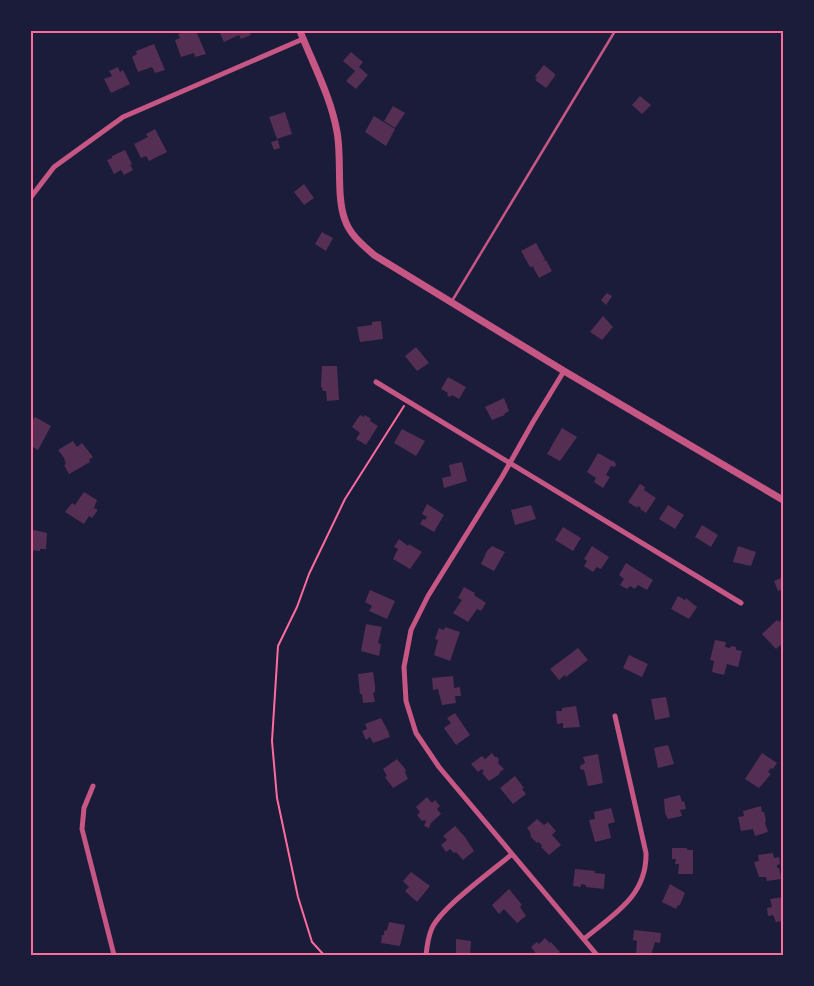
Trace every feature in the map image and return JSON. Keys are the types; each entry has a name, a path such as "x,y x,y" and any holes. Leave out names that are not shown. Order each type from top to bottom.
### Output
{"street":[{"path":"300,31 332,109 340,159 342,207 345,221 352,234 374,255 564,371 783,500"},
{"path":"31,197 54,167 123,117 303,39"},
{"path":"564,371 428,596 411,630 404,667 406,701 416,733 439,767 597,955"},
{"path":"376,382 741,603"},
{"path":"584,939 637,892 646,864 646,852 615,716"},
{"path":"93,786 84,808 82,829 114,955"},
{"path":"426,955 427,942 440,916 512,854"}],"lane":[{"path":"451,302 614,31"}],"path":[{"path":"324,955 312,942 298,897 277,798 272,741 278,646 297,607 309,574 345,499 407,400"}],"building":[{"path":"185,31 188,33 196,31 206,54 195,57 194,53 181,57 175,40 180,38 178,34"},
{"path":"219,31 249,31 251,35 241,39 239,35 224,42"},
{"path":"154,44 165,70 155,73 152,67 138,72 132,57 137,54 136,51"},
{"path":"351,52 363,62 359,67 368,75 356,89 346,81 355,71 343,61"},
{"path":"544,65 555,74 546,88 535,80 537,78 535,76"},
{"path":"118,67 120,72 123,70 130,84 111,93 104,79 112,76 109,71"},
{"path":"640,96 651,105 642,114 632,105"},
{"path":"393,106 405,113 395,128 384,121"},
{"path":"285,112 292,134 277,139 269,117"},
{"path":"374,116 395,129 386,146 365,132"},
{"path":"155,129 167,152 149,161 146,156 141,158 134,144 148,137 146,134"},
{"path":"278,140 280,148 274,150 271,142"},
{"path":"125,150 133,170 124,175 121,170 114,174 107,160"},
{"path":"304,184 314,198 304,205 294,192"},
{"path":"322,232 333,238 326,251 315,244"},
{"path":"536,243 545,259 543,261 546,260 552,271 539,278 533,267 535,266 530,267 521,251"},
{"path":"607,293 612,296 606,305 601,300"},
{"path":"603,316 613,327 602,340 590,332"},
{"path":"381,321 383,339 360,342 357,327 372,325 372,322"},
{"path":"416,347 429,363 417,371 405,356"},
{"path":"322,366 337,366 339,400 327,401 326,391 323,391 321,386"},
{"path":"448,377 466,387 459,399 452,395 450,397 447,395 448,393 441,389"},
{"path":"504,398 509,411 505,415 492,420 485,407"},
{"path":"360,415 364,417 365,415 378,426 366,445 356,439 360,433 352,427"},
{"path":"35,417 51,426 38,450 31,446 31,420"},
{"path":"562,428 577,437 560,461 547,454"},
{"path":"402,429 425,441 416,456 394,443"},
{"path":"73,441 77,447 82,443 93,457 89,460 90,462 69,474 64,465 66,464 64,458 58,450"},
{"path":"598,453 613,460 616,464 615,467 611,466 606,475 610,477 603,488 594,482 596,478 587,472"},
{"path":"462,462 467,481 444,488 442,478 451,476 449,465"},
{"path":"640,484 645,487 644,490 656,498 646,513 638,506 637,508 628,502"},
{"path":"84,492 97,500 94,508 98,510 92,518 89,516 84,524 65,512 72,503 75,505"},
{"path":"427,504 444,515 434,532 420,524 427,517 422,514"},
{"path":"531,505 536,519 515,525 511,510"},
{"path":"668,505 684,515 675,529 659,519"},
{"path":"702,525 718,535 711,547 695,537"},
{"path":"563,527 581,538 573,551 555,540"},
{"path":"34,530 47,533 46,549 40,549 40,551 31,550 31,532"},
{"path":"399,539 408,546 409,544 422,552 410,569 393,559 398,549 394,547"},
{"path":"492,546 505,552 494,571 481,564 487,551"},
{"path":"592,546 609,557 601,569 597,567 593,572 584,566 587,561 584,559"},
{"path":"738,546 756,552 751,566 733,562"},
{"path":"626,563 653,580 647,590 638,585 635,589 630,586 627,589 620,585 624,579 619,575"},
{"path":"781,578 783,581 783,594 781,590 778,591 774,581"},
{"path":"464,587 475,593 474,595 486,603 481,611 477,609 468,622 453,613 462,600 458,598"},
{"path":"370,590 395,601 387,619 369,611 372,606 365,602"},
{"path":"678,596 685,600 686,598 697,607 689,619 671,609"},
{"path":"783,618 783,643 776,649 762,634 777,620 779,622"},
{"path":"366,624 382,627 378,643 381,644 379,656 361,651"},
{"path":"445,627 460,632 450,661 434,655 438,640 435,639 439,628 444,630"},
{"path":"715,640 726,642 725,647 736,647 736,650 742,651 738,667 727,664 724,675 712,672 714,661 710,660"},
{"path":"578,648 588,660 566,677 565,675 559,680 550,669"},
{"path":"629,655 648,664 642,677 623,668"},
{"path":"373,672 375,702 363,703 358,674"},
{"path":"453,676 454,688 460,687 461,696 455,696 456,703 442,705 438,689 433,690 432,678"},
{"path":"666,697 670,717 655,720 651,699"},
{"path":"576,706 580,727 563,728 563,723 557,724 556,711"},
{"path":"455,713 470,735 456,745 444,728 451,723 447,718"},
{"path":"381,718 390,737 373,743 370,737 366,740 362,731 367,729 365,724"},
{"path":"668,745 674,764 658,768 654,748"},
{"path":"492,753 499,759 498,763 504,769 489,781 482,773 484,771 482,769 478,772 471,764 482,756 485,759"},
{"path":"762,753 777,763 768,772 771,774 759,788 745,779"},
{"path":"598,754 603,783 588,786 584,770 580,769 580,766 585,763 583,757"},
{"path":"397,759 406,770 408,779 393,788 385,777 387,776 383,769"},
{"path":"515,776 526,794 513,804 500,788"},
{"path":"680,795 686,809 680,810 682,816 668,819 665,813 664,799"},
{"path":"427,797 432,803 435,800 440,806 437,809 441,814 431,823 429,828 424,826 426,821 422,821 417,815 420,812 416,807"},
{"path":"761,806 768,832 755,836 753,829 741,831 738,817 744,816 743,811"},
{"path":"611,808 615,822 608,824 611,838 595,842 589,820 595,819 594,812"},
{"path":"537,819 544,825 548,822 556,831 552,835 561,845 549,855 539,842 537,843 531,837 527,828"},
{"path":"455,826 474,851 463,860 456,852 454,853 450,849 446,852 441,845 447,840 443,836"},
{"path":"672,848 693,850 693,874 678,874 679,864 675,864 676,859 672,859"},
{"path":"773,853 774,858 779,857 780,864 777,865 777,868 779,868 781,879 767,881 766,877 759,877 754,862 759,861 758,855"},
{"path":"575,869 605,874 604,889 586,887 586,885 581,884 581,887 573,886"},
{"path":"411,872 430,886 417,902 405,891 409,887 403,881"},
{"path":"670,884 685,893 680,905 676,909 662,902"},
{"path":"509,889 522,905 520,907 526,916 517,923 504,909 499,914 492,905"},
{"path":"783,897 783,921 776,922 773,915 768,916 767,908 772,907 770,899"},
{"path":"389,922 405,925 400,946 381,943 382,935 387,930"},
{"path":"634,930 661,933 660,943 655,942 651,955 636,955 637,941 633,940"},
{"path":"545,938 560,952 556,955 537,955 531,947 537,942 539,944"},
{"path":"456,939 471,941 470,955 456,955"}]}
